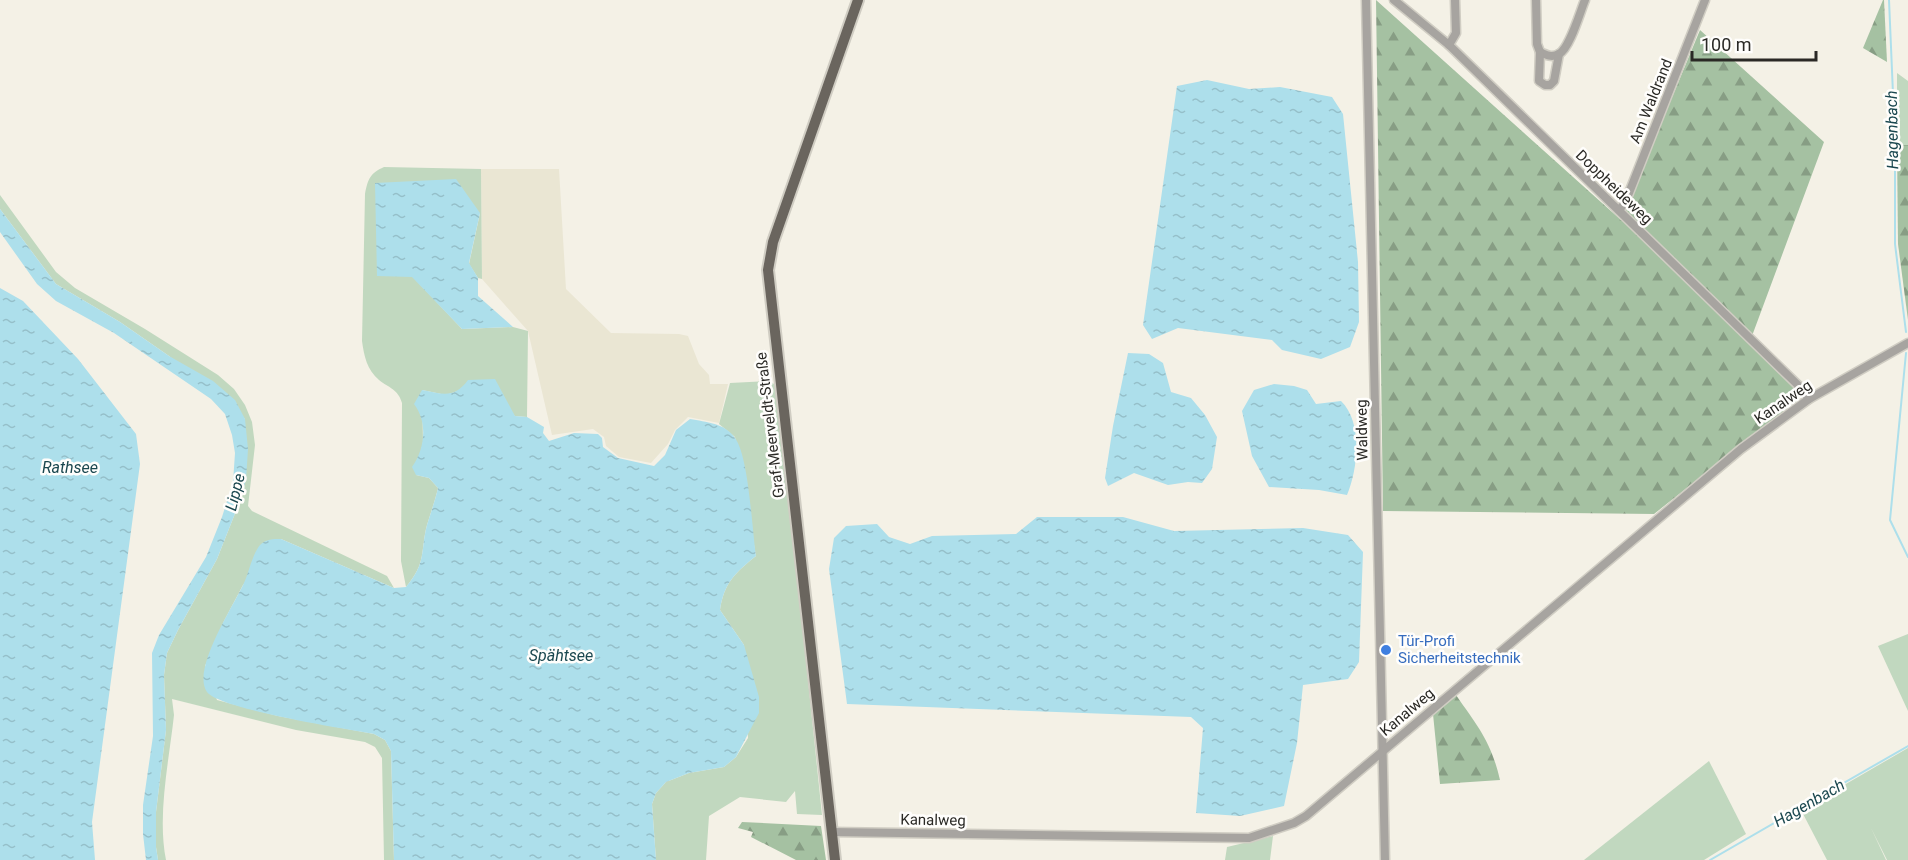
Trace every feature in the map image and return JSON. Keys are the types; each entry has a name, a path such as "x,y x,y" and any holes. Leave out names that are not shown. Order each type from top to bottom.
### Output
{"main road":[{"name":"Graf-Meerveldt-Straße","path":"835,860 768,270 773,242 858,0"}],"street":[{"name":"Waldweg","path":"1366,0 1385,860"},
{"name":"Doppheideweg","path":"1394,0 1449,45 1803,390 1809,399"},
{"path":"1449,45 1456,33 1455,0"},
{"path":"1536,0 1537,44 1540,52 1539,81 1545,85 1550,85 1554,81 1559,54"},
{"path":"1540,52 1549,56 1559,54 1565,48 1585,0"},
{"name":"Am Waldrand","path":"1619,210 1625,202 1705,0"},
{"name":"Kanalweg","path":"832,832 1249,838 1294,823 1306,816 1741,449 1809,399 1908,343"}],"shaded area":[{"path":"481,169 559,169 566,289 611,333 688,336 699,364 709,375 710,384 728,384 719,423 688,417 675,430 668,444 651,463 619,457 606,446 604,437 593,429 552,435 528,331 482,279"}],"green space":[{"path":"1376,0 1621,220 1700,30 1824,142 1749,344 1800,394 1799,399 1654,514 1383,511"},
{"path":"1884,0 1887,62 1863,48"},
{"path":"1897,73 1908,81 1908,145 1897,145"},
{"path":"1897,145 1908,145 1908,320 1898,244"},
{"path":"384,167 481,169 482,279 478,278 469,264 480,213 412,276 462,329 513,327 528,331 527,417 515,416 461,390 446,395 422,390 423,442 416,475 429,478 438,488 427,525 420,564 406,587 401,561 402,403 396,392 372,372 365,357 362,341 365,194 370,177"},
{"path":"0,195 56,272 75,288 218,375 234,389 245,405 252,422 255,445 248,506 252,511 387,576 394,588 281,539 243,585 224,621 205,666 217,700 278,716 374,734 385,740 391,751 394,860 384,860 382,758 375,747 365,742 296,730 172,699 174,715 163,806 166,860 158,860 156,812 166,730 164,675 167,653 217,559 236,511 245,419 169,356 120,322 56,284 0,209"},
{"path":"770,381 778,391 822,815 797,814 795,791 786,802 740,797 709,816 706,860 656,860 652,804 656,793 666,782 689,773 724,767 736,757 748,738 744,645 720,610 724,593 732,579 756,556 735,437 719,424 730,383"},
{"path":"1908,634 1908,711 1878,646"},
{"path":"1456,695 1488,744 1500,780 1440,784 1433,714"},
{"path":"1908,748 1908,860 1887,860 1871,828 1886,860 1827,860 1801,810"},
{"path":"1709,761 1746,834 1704,860 1584,860"},
{"path":"742,822 821,826 826,860 796,860 751,837 753,832 738,828"},
{"path":"1273,836 1270,860 1225,860 1227,847"}],"water":[{"path":"1207,80 1249,89 1280,87 1332,97 1343,114 1358,262 1359,322 1350,347 1321,359 1282,350 1272,340 1178,328 1152,339 1143,325 1177,86"},
{"path":"456,179 480,213 469,263 478,278 478,296 513,327 462,329 412,277 377,276 375,183"},
{"name":"Lippe","path":"0,209 56,284 120,322 169,356 213,381 235,400 245,419 248,449 246,480 236,511 217,559 167,653 164,675 166,730 156,812 158,860 146,860 143,834 143,805 153,736 152,653 159,635 206,557 222,517 233,482 235,453 232,435 225,414 211,399 114,333 56,301 37,284 0,232"},
{"name":"Rathsee","path":"0,288 23,301 78,359 136,434 140,464 92,822 95,860 0,860"},
{"path":"1128,353 1149,354 1163,363 1171,392 1191,398 1205,415 1217,437 1212,469 1202,483 1188,482 1168,485 1134,473 1108,486 1105,478"},
{"name":"Spähtsee","path":"495,379 515,416 527,417 544,427 543,433 549,441 574,433 598,434 602,438 603,447 618,458 654,466 665,455 676,430 690,419 715,424 726,429 740,447 747,477 756,556 732,579 724,593 720,610 744,645 759,697 759,713 736,757 724,767 689,773 666,782 656,793 652,804 656,860 394,860 391,751 385,740 374,734 285,718 234,705 207,692 204,682 209,654 244,583 255,554 260,545 265,542 281,539 394,588 406,587 420,564 427,525 438,488 429,478 416,475 412,467 420,452 423,436 421,419 414,404 422,390 448,394 458,390 468,380"},
{"path":"1274,384 1307,390 1316,404 1341,401 1348,410 1355,433 1356,459 1347,495 1319,490 1269,487 1252,456 1242,411 1254,390"},
{"path":"1037,517 1123,517 1174,531 1303,528 1348,535 1363,552 1359,662 1348,679 1303,685 1297,743 1284,806 1240,816 1196,813 1203,728 1191,717 847,704 829,569 834,538 846,526 877,524 889,537 910,544 932,536 1016,534"}],"waterway":[{"name":"Hagenbach","path":"1889,0 1895,141 1895,244 1906,332"},
{"name":"Hagenbach","path":"1906,353 1890,520 1908,557"},
{"name":"Hagenbach","path":"1710,860 1908,746"}],"place":[{"name":"Tür-Profi Sicherheitstechnik","path":"1386,650"}]}
